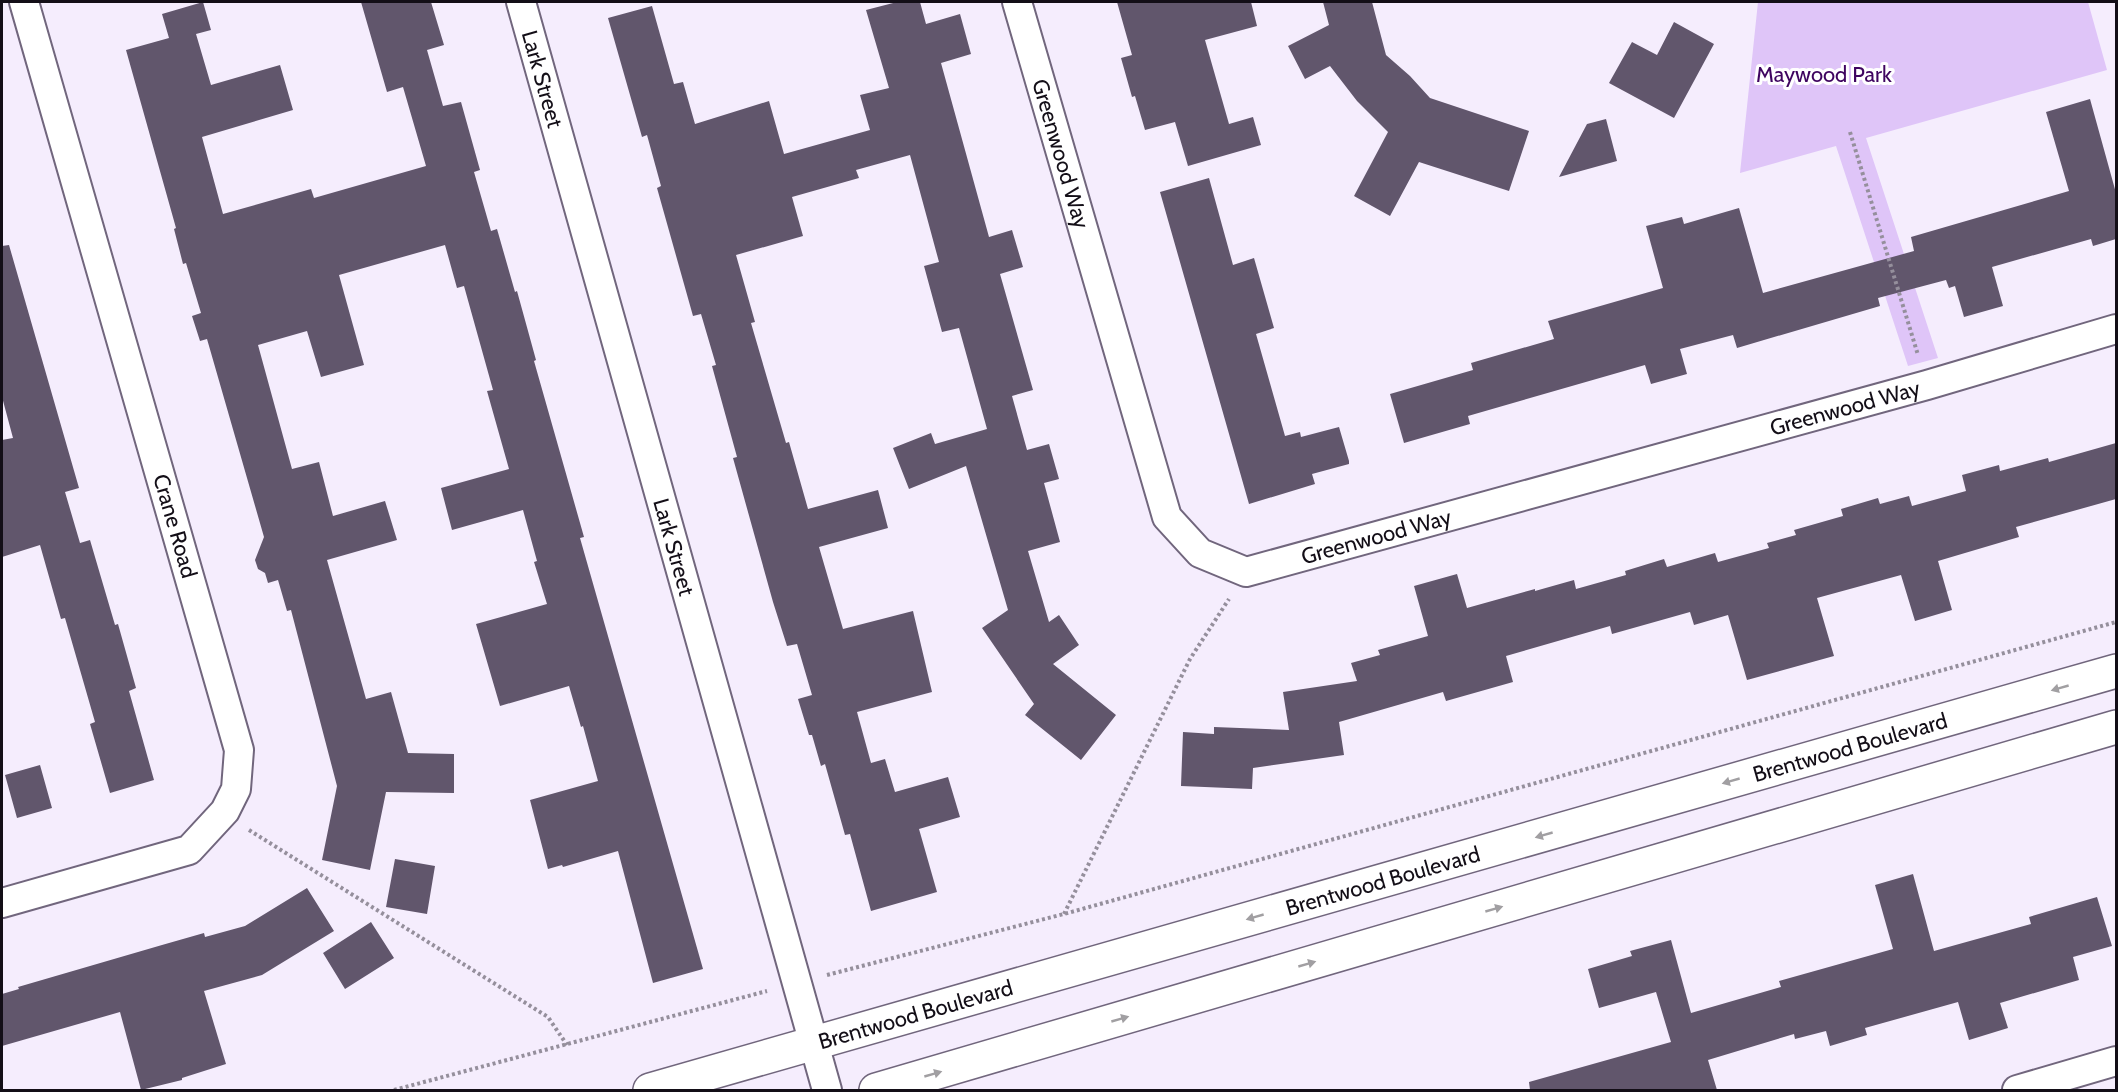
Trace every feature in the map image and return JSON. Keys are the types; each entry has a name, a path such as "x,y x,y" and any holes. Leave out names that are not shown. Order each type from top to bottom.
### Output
{"main road":[{"name":"Brentwood Boulevard","path":"650,1090 2116,671"},
{"path":"876,1090 2116,727"}],"street":[{"name":"Crane Road","path":"2,903 189,850 225,811 236,789 239,750 24,2"},
{"name":"Lark Street","path":"521,2 828,1090"},
{"name":"Greenwood Way","path":"1017,2 1167,517 1200,553 1246,572 1927,385 2116,329"},
{"path":"2017,1090 2116,1061"}],"path":[{"path":"1850,132 1927,385"},
{"path":"1064,914 1190,659 1246,572"},
{"path":"394,1090 1064,914 2116,622"},
{"path":"248,830 548,1017 567,1045"}],"green space":[{"name":"Maywood Park","path":"1758,2 2088,2 2107,70 1866,138 1938,358 1908,366 1836,146 1740,173"}],"building":[{"path":"203,2 211,30 196,34 211,85 280,65 293,110 202,137 223,214 311,189 314,198 426,166 403,87 387,92 361,2 431,2 444,45 427,50 443,106 461,102 480,170 474,172 491,231 497,229 515,292 517,291 536,360 534,361 584,537 580,538 703,969 653,983 618,851 548,869 530,800 598,781 569,686 500,706 476,624 547,604 534,562 537,561 523,510 452,530 441,488 509,469 487,391 493,390 464,286 457,288 445,245 339,275 364,365 321,377 307,331 258,345 292,469 319,462 333,516 385,501 397,540 327,560 366,699 391,692 408,753 454,754 454,793 386,792 370,870 322,860 337,786 291,610 287,611 278,580 268,583 265,573 258,569 255,560 264,537 207,339 200,341 192,316 201,313 186,263 183,264 174,229 176,228 126,50 169,38 162,14"},
{"path":"897,2 920,2 926,24 960,14 971,54 941,63 989,237 1012,230 1023,267 1000,274 1033,390 1012,396 1027,450 1049,444 1059,479 1044,483 1060,542 1028,551 1049,622 1059,615 1079,645 1053,664 1116,715 1081,760 1025,715 1034,704 982,628 1008,610 966,466 909,489 893,448 931,433 935,444 987,429 959,328 942,332 924,266 939,262 910,155 856,170 859,178 792,197 803,236 736,255 755,322 751,323 808,509 878,490 888,528 819,547 843,629 913,611 932,692 857,712 871,763 885,759 895,792 948,777 960,817 919,829 937,892 871,911 850,834 845,835 825,764 821,766 798,699 812,695 797,644 787,646 773,602 733,458 737,457 712,366 716,365 701,314 693,316 657,188 661,186 647,135 642,137 608,18 652,6 674,84 683,82 695,124 769,101 784,154 870,130 860,95 889,88 866,10"},
{"path":"1117,2 1251,2 1257,26 1205,40 1229,124 1253,117 1261,145 1188,166 1175,122 1145,130 1135,96 1132,97 1121,58 1132,55"},
{"path":"1323,2 1372,2 1386,55 1430,98 1529,131 1509,191 1419,162 1390,216 1354,196 1388,132 1357,101 1330,66 1305,79 1288,46 1329,25"},
{"path":"1674,22 1714,44 1674,118 1609,83 1632,42 1657,55"},
{"path":"2090,99 2116,193 2116,239 2093,246 2091,239 1992,267 2003,306 1964,317 1955,286 1949,288 1946,280 1878,298 1880,306 1737,348 1733,335 1680,349 1687,374 1651,384 1645,365 1468,416 1470,424 1404,443 1390,394 1473,370 1471,363 1554,339 1548,321 1663,288 1646,226 1682,217 1684,224 1739,208 1763,293 1914,251 1911,237 2069,191 2046,112"},
{"path":"1606,119 1617,161 1559,177 1587,124"},
{"path":"1209,178 1233,265 1254,258 1274,328 1256,334 1285,436 1300,432 1301,437 1339,427 1349,461 1349,464 1312,474 1315,484 1249,504 1160,192"},
{"path":"9,245 79,488 65,492 80,543 90,540 115,625 118,624 136,688 129,691 154,780 110,793 90,724 95,722 65,618 61,619 40,545 2,557 2,440 13,438 2,397 2,246"},
{"path":"2116,443 2116,499 2016,527 2019,537 1938,561 1952,610 1915,621 1901,575 1817,598 1834,656 1747,680 1728,615 1694,625 1690,612 1612,634 1610,626 1506,656 1513,682 1446,701 1443,692 1339,722 1344,755 1253,768 1252,789 1181,786 1183,732 1214,734 1214,727 1289,730 1283,692 1357,681 1351,663 1380,655 1378,650 1428,636 1414,586 1457,574 1467,608 1574,580 1576,589 1626,575 1625,571 1664,559 1667,567 1715,553 1718,562 1769,548 1767,543 1796,535 1794,530 1843,516 1841,509 1878,498 1880,504 1909,496 1912,506 1966,491 1962,475 1999,465 2000,471 2048,458 2049,462"},
{"path":"40,765 52,808 17,818 5,775"},
{"path":"395,859 435,866 427,914 386,907"},
{"path":"1913,874 1934,951 2031,924 2029,917 2097,897 2112,946 2073,957 2079,980 2000,1003 2008,1028 1969,1040 1958,1002 1865,1028 1867,1035 1830,1046 1826,1031 1795,1039 1794,1034 1708,1060 1717,1090 1530,1090 1529,1082 1671,1042 1656,992 1599,1008 1588,969 1632,956 1630,951 1671,940 1691,1013 1781,987 1779,981 1893,949 1875,885"},
{"path":"307,888 334,931 262,975 204,991 226,1064 182,1078 182,1080 141,1090 120,1012 2,1046 2,994 19,989 18,987 204,933 205,937 245,926"},
{"path":"371,922 394,958 345,989 323,953"}]}
